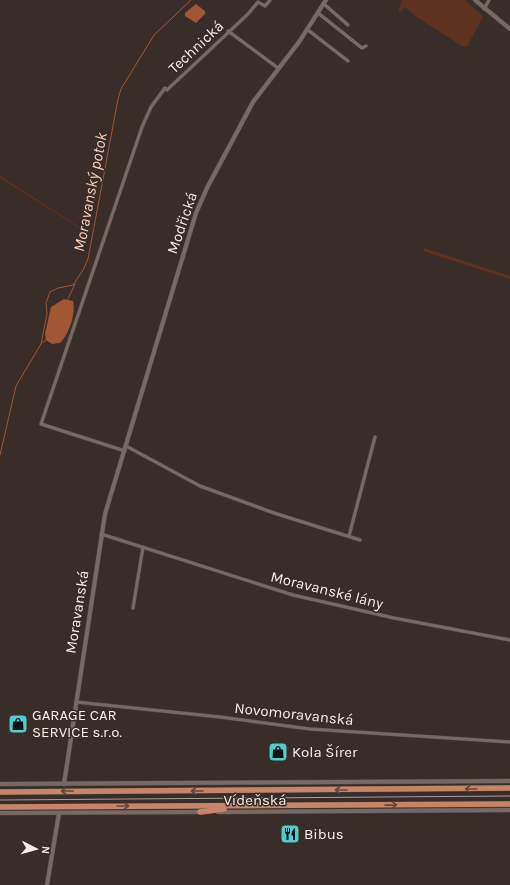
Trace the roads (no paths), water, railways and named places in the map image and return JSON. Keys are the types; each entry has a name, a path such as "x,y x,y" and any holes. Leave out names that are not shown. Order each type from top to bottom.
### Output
{"highway":[{"name":"Vídeňská","path":"0,792 510,788"},
{"name":"Vídeňská","path":"0,807 510,804"},
{"path":"200,812 282,806"}],"street":[{"name":"Technická","path":"126,448 42,424 142,127 151,107 166,89 258,2 265,6 270,0"},
{"path":"475,0 484,10 510,30"},
{"path":"484,10 489,0"},
{"name":"Modřická","path":"126,448 196,213 207,188 253,102 308,30 325,2 348,25"},
{"path":"318,14 362,48 366,46"},
{"path":"308,30 348,61"},
{"path":"228,31 278,68"},
{"path":"349,536 375,437"},
{"path":"126,448 200,486 274,513 360,540"},
{"name":"Moravanská","path":"64,784 101,534 105,514 126,448"},
{"name":"Moravanské lány","path":"101,534 293,595 394,618 510,640"},
{"path":"133,608 143,547"},
{"name":"Novomoravanská","path":"76,702 218,717 310,729 510,742"},
{"name":"Vídeňská","path":"0,784 510,781"},
{"name":"Vídeňská","path":"0,813 510,810"},
{"path":"47,885 59,813"}],"waterway":[{"name":"Moravanský potok","path":"0,455 16,386 41,344 47,314 46,303 50,292 58,288 73,285 88,259 121,89 154,35 191,0"},
{"path":"68,299 75,284"},
{"name":"Moravanský potok","path":"42,343 46,340"}],"tram line":[{"path":"0,800 510,796"}],"place":[{"name":"GARAGE CAR SERVICE s.r.o.","path":"18,724"},
{"name":"Kola Šírer","path":"278,752"},
{"name":"Bibus","path":"290,834"}]}
